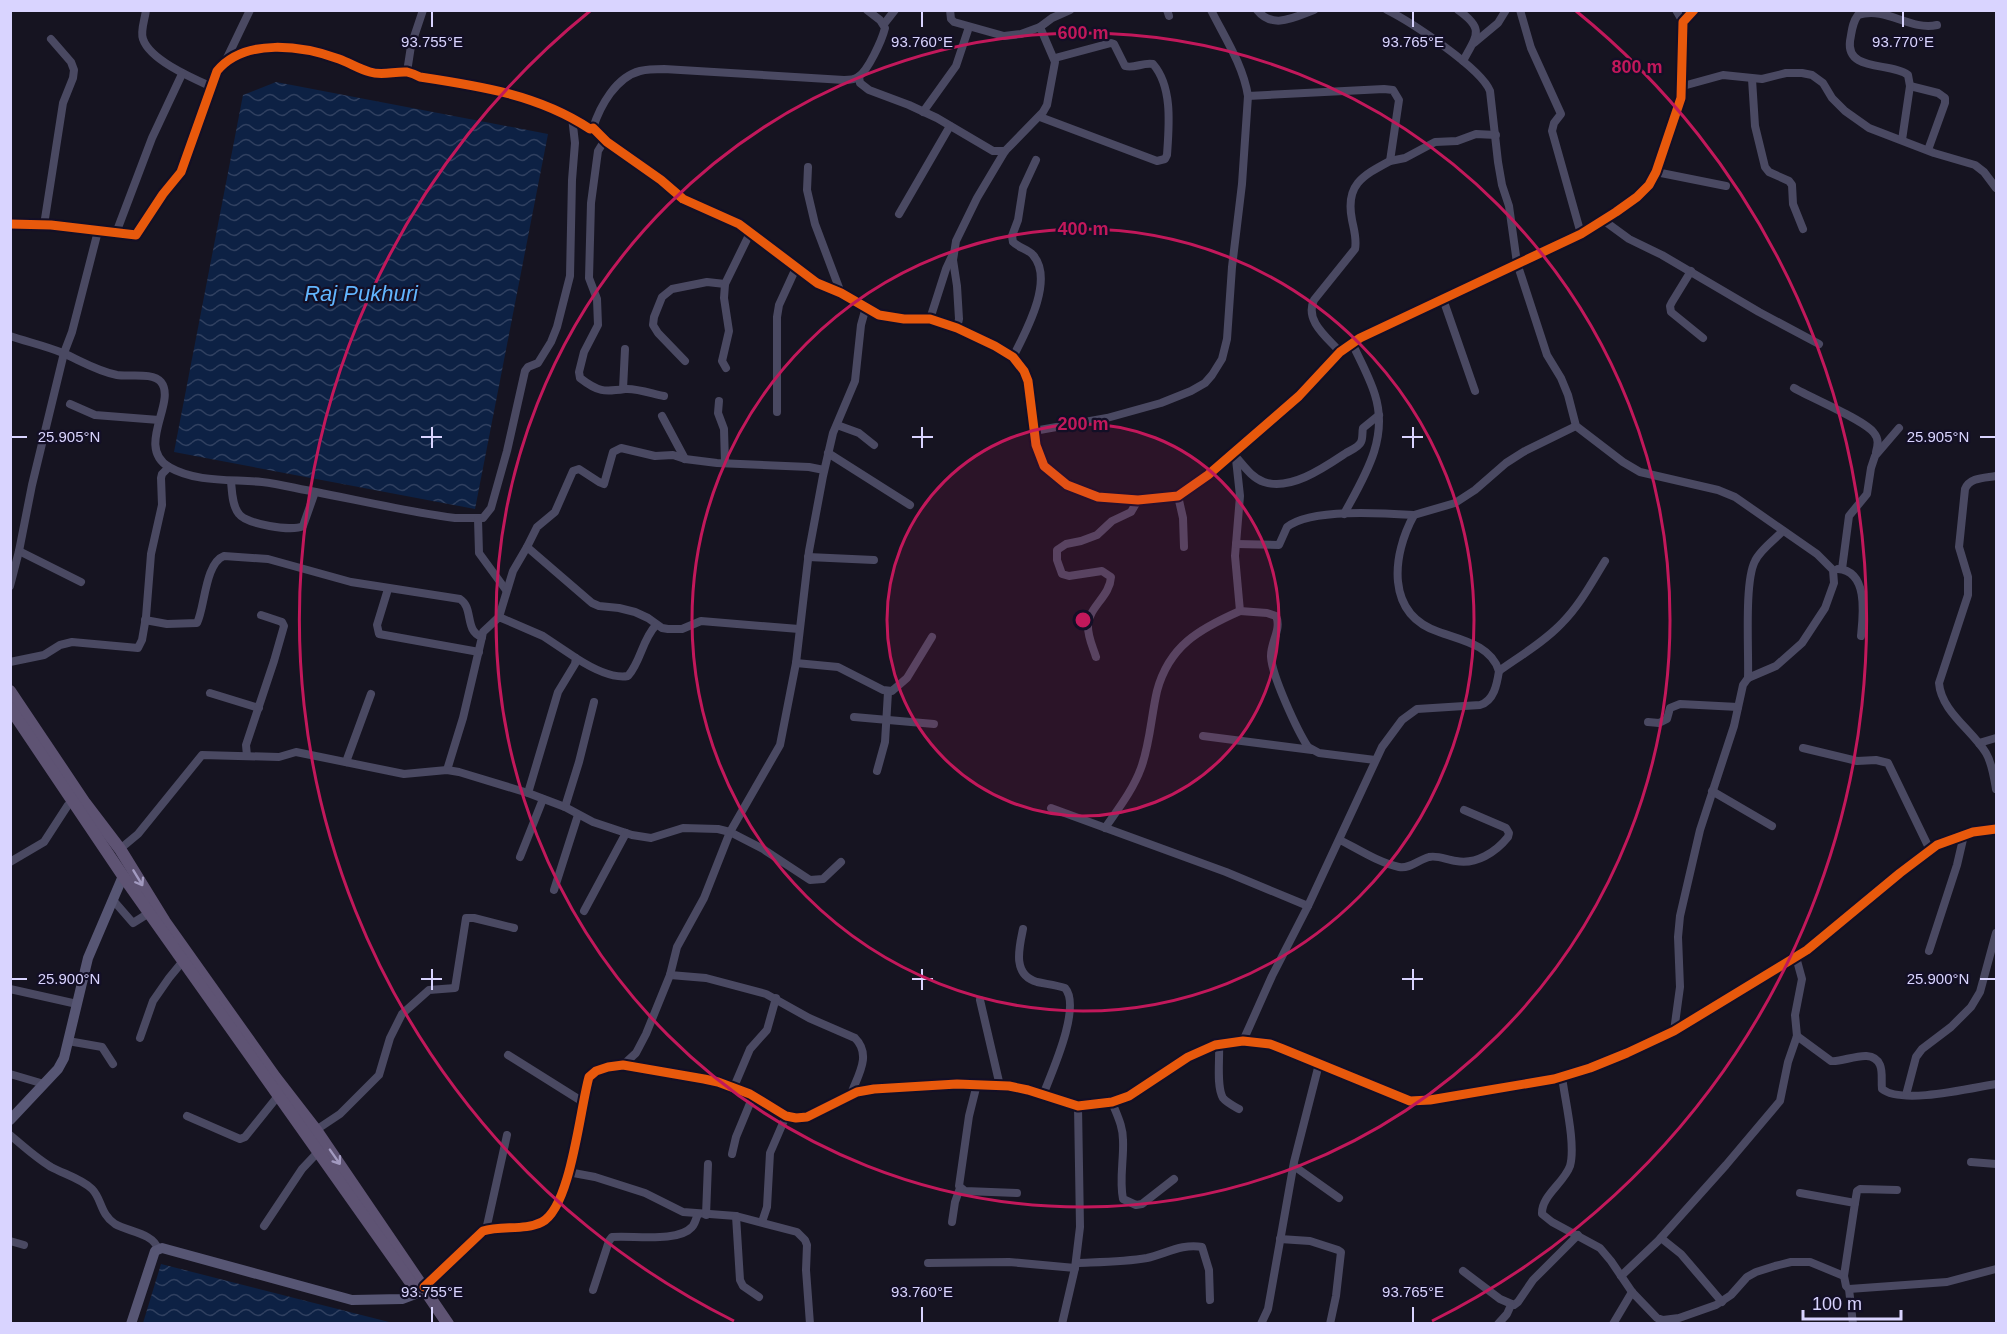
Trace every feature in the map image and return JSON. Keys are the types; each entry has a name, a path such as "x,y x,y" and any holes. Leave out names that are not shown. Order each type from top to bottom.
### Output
{"main road":[{"path":"10,692 85,803 120,849 165,922 275,1077 316,1130 421,1290 439,1323"},
{"path":"10,708 15,724 73,801 123,876 318,1152 448,1323"}],"street":[{"path":"146,10 143,40 160,59 182,74 212,87"},
{"path":"10,224 44,225 136,236 163,194 181,172 217,71 225,62 250,10"},
{"path":"407,72 411,45 423,10"},
{"path":"867,10 884,24"},
{"path":"593,128 613,89 638,71 664,69 844,80 859,77 884,33 884,24 895,10"},
{"path":"950,10 951,20 1004,36 1012,36 1040,27 1052,18 1070,10"},
{"path":"1033,426 1107,418 1161,403 1205,383 1222,359 1227,339 1248,96 1246,82 1238,62 1210,10"},
{"path":"1257,10 1269,20 1279,22 1314,10"},
{"path":"1387,10 1413,25 1481,75 1491,91 1498,162 1509,206 1516,263 1546,355 1565,386 1576,426 1623,462 1640,472 1718,490 1735,497 1854,578 1861,590 1863,614 1861,636"},
{"path":"1458,10 1475,25 1476,32 1463,61"},
{"path":"1472,44 1498,24 1506,10"},
{"path":"1520,10 1531,48 1562,114 1554,123 1552,132 1581,234"},
{"path":"225,62 248,50 284,48 310,52 339,59 371,73 407,72 420,77 524,97 572,117 590,129 593,128 606,138 607,142 661,180 682,199 739,224 817,283 889,317 930,320 957,328 995,346 1012,357 1024,371 1028,381 1036,445 1044,466 1067,485 1098,497 1138,500 1178,496 1208,475 1236,454 1299,396 1340,352 1352,344 1516,263 1581,234 1637,197 1649,185 1656,172 1679,106 1683,86 1683,22 1676,10"},
{"path":"1683,22 1694,10"},
{"path":"1902,140 1910,86 1908,75 1899,70 1860,62 1854,58 1849,49 1853,21 1858,15 1874,12 1920,26 1937,25"},
{"path":"923,112 956,66 969,27"},
{"path":"930,320 956,242 977,198 1005,151 1040,117 1047,105 1055,58 1040,27"},
{"path":"44,225 63,103 74,70 71,62 51,39"},
{"path":"1040,117 1157,161 1165,159 1167,155 1168,105 1159,73 1153,64 1125,66 1114,44 1111,43 1055,58"},
{"path":"1683,86 1723,75 1752,79 1762,79 1786,72 1812,75 1823,83 1832,98 1845,111 1869,128 1975,165 1984,172 1996,188"},
{"path":"116,233 152,138 182,74"},
{"path":"859,77 860,83 869,90 923,112 993,151 1005,151"},
{"path":"1752,79 1755,126 1765,166 1769,172 1789,181 1792,185 1792,204 1803,229"},
{"path":"1910,86 1938,93 1945,98 1928,150"},
{"path":"1248,96 1392,90 1399,99 1390,161"},
{"path":"10,336 64,353 98,370 131,377 155,377 161,381 165,398 156,430 156,451 169,467 196,476 231,481 263,482 428,514 478,519 487,515 491,508 525,371 528,367 538,363 551,342 568,288 575,150 572,117"},
{"path":"899,214 950,126"},
{"path":"1340,352 1314,322 1311,306 1355,249 1356,241 1349,201 1353,187 1367,174 1390,161 1405,158 1435,142 1457,141 1476,134 1496,135"},
{"path":"606,138 598,151 591,203 589,278 597,299 598,325 584,352 579,375 584,381 601,390 619,392 623,389 664,396"},
{"path":"1012,357 1033,314 1040,275 1037,261 1030,252 1013,242 1012,236 1018,220 1023,188 1036,160"},
{"path":"808,167 807,190 815,224 841,293"},
{"path":"1656,172 1726,186"},
{"path":"1603,220 1629,239 1691,271 1759,312 1819,344"},
{"path":"10,586 64,353 72,332 98,231"},
{"path":"726,368 722,362 729,331 724,298 726,284 750,233"},
{"path":"953,255 959,319 957,328"},
{"path":"777,412 777,317 779,305 796,268"},
{"path":"1691,271 1672,302 1671,312 1704,338"},
{"path":"686,361 657,333 653,325 662,297 672,290 707,282 726,284"},
{"path":"1443,299 1475,391"},
{"path":"623,1065 636,1053 646,1034 670,975 677,947 704,897 730,832 780,744 796,663 808,557 824,470 837,425 855,381 861,325 866,307"},
{"path":"1344,514 1369,468 1377,438 1379,416 1375,395 1352,344"},
{"path":"623,389 625,349"},
{"path":"1674,1031 1680,987 1678,937 1680,916 1693,854 1743,686 1749,678 1776,666 1802,643 1825,608 1838,569 1848,519 1867,494 1878,441 1872,430 1794,388"},
{"path":"719,401 718,412 724,429 725,463"},
{"path":"70,404 94,415 159,420"},
{"path":"662,416 685,459"},
{"path":"1236,454 1252,475 1260,481 1268,483 1296,480 1326,467 1357,446 1362,440 1363,428 1379,416"},
{"path":"837,425 859,433 874,446"},
{"path":"1236,544 1279,545 1287,527 1296,521 1316,516 1414,515 1455,504 1506,463 1576,426"},
{"path":"1875,456 1899,428"},
{"path":"447,770 463,718 483,632 499,617 513,571 537,527 555,513 575,470 581,470 604,484 613,452 621,448 655,456 677,455 685,459 809,467 824,470"},
{"path":"828,453 910,505"},
{"path":"1236,454 1240,496 1236,544 1240,611"},
{"path":"10,662 44,655 60,645 72,642 138,648 142,640 145,620 151,554 162,505 162,474 169,467"},
{"path":"1996,476 1973,480 1967,484 1965,489 1959,547 1968,577 1968,595 1939,683 1939,689 1946,703 1988,757 1996,789"},
{"path":"231,481 236,510 243,519 291,529 303,526 315,492"},
{"path":"1178,496 1184,523 1184,547"},
{"path":"1096,657 1090,642 1088,622 1109,587 1111,577 1102,571 1070,576 1062,574 1057,560 1057,550 1066,544 1097,535 1112,521 1131,512 1138,500"},
{"path":"1414,515 1407,527 1399,551 1396,574 1401,598 1408,610 1420,621 1438,632 1472,643 1494,660 1499,671"},
{"path":"478,519 479,552 506,590"},
{"path":"1749,678 1749,592 1752,570 1757,558 1783,531"},
{"path":"526,547 592,603 635,612 662,628 676,630 701,621 799,630"},
{"path":"19,551 81,582"},
{"path":"145,620 168,624 197,623 204,593 216,561 224,556 268,560 351,582 460,599 466,604 475,634 482,637"},
{"path":"808,557 874,560"},
{"path":"1243,1041 1272,976 1340,840 1375,760 1394,730 1409,713 1417,709 1485,704 1492,696 1499,671 1551,634 1562,623 1580,602 1605,561"},
{"path":"388,589 377,625 379,634 479,652"},
{"path":"1105,828 1135,783 1141,768 1157,691 1167,665 1178,649 1194,635 1240,611 1276,616 1278,625 1271,654 1272,665 1276,679 1305,742 1312,750"},
{"path":"247,756 246,745 284,626 282,622 261,615"},
{"path":"499,617 543,636 589,667 611,675 628,676 634,669 647,636 656,625"},
{"path":"796,663 838,667 888,692 895,690 906,678 932,637"},
{"path":"528,793 558,692 575,664 576,658"},
{"path":"877,771 885,742 888,692"},
{"path":"210,693 259,708"},
{"path":"346,762 371,694"},
{"path":"565,807 594,702"},
{"path":"1648,722 1664,722 1668,719 1670,708 1680,704 1738,707"},
{"path":"854,717 934,724"},
{"path":"1203,736 1375,760"},
{"path":"1979,743 1996,738"},
{"path":"1803,748 1857,761 1876,760 1888,763 1930,850"},
{"path":"120,849 138,834 198,758 207,754 279,757 296,752 404,774 447,770 470,775 528,793 626,833 651,838 691,828 718,829 730,832 763,849 810,879 823,879 841,862"},
{"path":"1712,791 1772,825"},
{"path":"520,857 543,799"},
{"path":"10,862 44,842 73,801"},
{"path":"1051,808 1237,876 1308,906"},
{"path":"1340,840 1390,864 1404,867 1429,857 1458,862 1477,861 1508,837 1509,832 1506,828 1464,810"},
{"path":"554,890 578,815"},
{"path":"158,1249 168,1249 360,1302 402,1299 421,1290 486,1230 543,1222 556,1206 568,1172 589,1077 608,1066 623,1065 704,1079 732,1087 753,1096 786,1116 796,1118 807,1117 851,1094 874,1089 957,1084 1028,1090 1078,1106 1112,1102 1129,1096 1188,1057 1219,1045 1243,1041 1270,1044 1410,1101 1430,1101 1562,1077 1611,1061 1674,1031 1796,957 1930,850 1964,834 1996,829"},
{"path":"584,911 626,833"},
{"path":"1929,951 1958,865 1964,834"},
{"path":"10,1120 58,1069 64,1058 88,958 123,876"},
{"path":"113,900 133,923 149,913"},
{"path":"316,1130 340,1114 379,1075 390,1038 402,1014 429,990 455,988 466,918 485,920 514,928"},
{"path":"1023,930 1018,955 1023,973 1030,980 1065,988 1070,995 1066,1032 1043,1095"},
{"path":"1906,1095 1916,1057 1922,1049 1951,1027 1971,1007 1980,993 1996,933"},
{"path":"1621,1276 1661,1238 1773,1112 1783,1092 1788,1062 1797,1036 1795,1015 1802,979 1796,957"},
{"path":"140,1038 153,1001 183,961"},
{"path":"670,975 690,975 722,981 776,998 799,1013 846,1033 860,1044 864,1056 851,1094"},
{"path":"10,989 77,1004"},
{"path":"732,1087 750,1049 767,1030 776,998"},
{"path":"980,1000 1000,1086"},
{"path":"1797,1036 1831,1061 1837,1062 1862,1056 1875,1058 1880,1064 1882,1089 1894,1094 1939,1094 1996,1084"},
{"path":"68,1041 102,1047 113,1064"},
{"path":"1219,1045 1222,1096 1225,1101 1239,1109"},
{"path":"508,1055 583,1102"},
{"path":"1260,1323 1268,1309 1294,1166 1319,1064"},
{"path":"10,1074 44,1084"},
{"path":"1562,1077 1571,1143 1570,1164 1563,1180 1544,1203 1542,1214 1552,1222 1600,1248 1632,1292 1657,1318 1663,1320 1679,1318 1722,1302 1747,1277 1756,1272 1791,1262 1810,1262 1844,1276"},
{"path":"952,1222 960,1188 974,1084"},
{"path":"187,1116 240,1139 245,1137 279,1096"},
{"path":"732,1154 736,1137 753,1096"},
{"path":"1112,1102 1120,1121 1123,1137 1121,1185 1123,1199 1136,1205 1142,1204 1174,1179"},
{"path":"1062,1323 1076,1265 1080,1216 1078,1106"},
{"path":"762,1222 767,1207 770,1153 786,1116"},
{"path":"10,1135 48,1166 92,1189 101,1208 111,1220 124,1228 150,1238 158,1249"},
{"path":"486,1230 507,1135"},
{"path":"264,1226 306,1163 318,1152"},
{"path":"1971,1162 1996,1164"},
{"path":"592,1290 612,1237 664,1237 692,1227 702,1214 708,1164"},
{"path":"1294,1166 1339,1198"},
{"path":"568,1172 595,1177 636,1190 683,1212 736,1216 796,1232 805,1240 810,1323"},
{"path":"960,1188 965,1191 1017,1193"},
{"path":"1853,1323 1849,1289 1844,1276 1857,1191 1860,1189 1897,1190"},
{"path":"1800,1193 1855,1203"},
{"path":"736,1216 740,1280 743,1286 759,1296"},
{"path":"1498,1323 1507,1314 1511,1305 1518,1302 1533,1280 1578,1235"},
{"path":"1661,1238 1681,1254 1722,1302"},
{"path":"1280,1239 1310,1241 1341,1252 1330,1323"},
{"path":"10,1241 24,1245"},
{"path":"928,1263 1009,1262 1076,1265 1144,1258 1179,1248 1197,1246 1202,1247 1209,1269 1210,1300"},
{"path":"130,1323 154,1254 158,1249"},
{"path":"1849,1289 1947,1282 1996,1269"},
{"path":"1462,1271 1511,1305"},
{"path":"1613,1323 1632,1292"}],"water":[{"name":"Raj Pukhuri","path":"276,82 548,134 475,509 174,452 243,95"},
{"path":"161,1264 393,1323 143,1323"}],"cycle path":[{"path":"10,224 51,225 136,235 163,194 181,172 217,71 229,60 243,53 275,47 292,48 325,54 375,73 407,72 420,77 487,88 530,100 571,117 590,129 593,128 607,142 661,180 683,199 739,224 817,283 841,293 879,315 904,319 930,319 957,328 1013,357 1024,371 1028,381 1036,445 1044,466 1067,485 1098,497 1138,500 1178,496 1208,475 1299,396 1340,352 1360,338 1581,234 1637,197 1649,185 1656,172 1681,98 1683,22 1694,10"},
{"path":"424,1287 483,1231 535,1225 552,1213 560,1197 573,1156 589,1077 596,1071 608,1067 623,1065 718,1082 750,1094 786,1116 796,1118 807,1117 857,1092 957,1084 1009,1086 1078,1106 1112,1102 1129,1096 1188,1057 1215,1045 1243,1041 1270,1044 1410,1101 1430,1100 1554,1079 1590,1068 1674,1031 1807,950 1937,845 1973,832 1996,829"}]}
